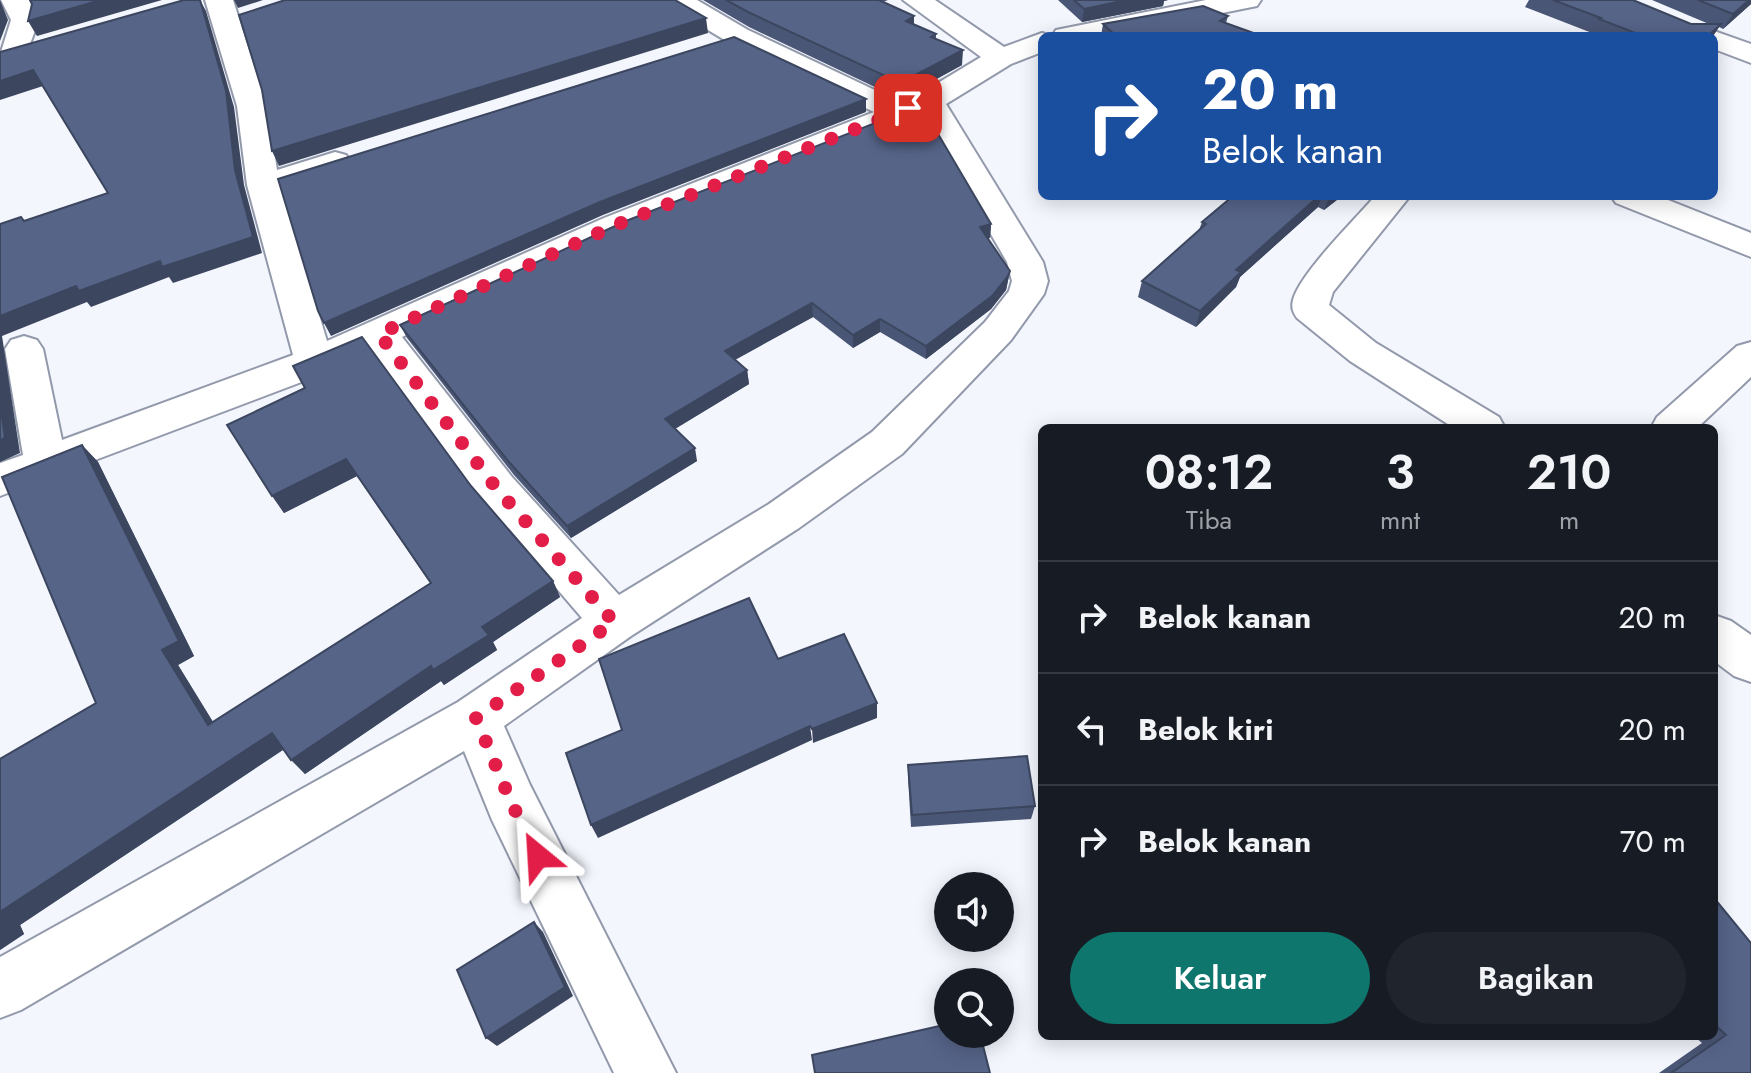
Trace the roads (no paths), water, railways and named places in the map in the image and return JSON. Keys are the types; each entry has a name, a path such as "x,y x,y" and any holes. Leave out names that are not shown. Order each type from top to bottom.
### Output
{"street":[{"path":"7,56 25,20 15,0"},
{"path":"0,989 476,718 614,622 784,516 887,443 998,331 1026,294 1030,281 1025,262 985,199 913,106 738,36 678,0"},
{"path":"917,0 1001,58"},
{"path":"1088,32 1247,0"},
{"path":"255,14 223,12 252,106 263,185 314,362"},
{"path":"1190,13 1230,30"},
{"path":"695,50 738,36"},
{"path":"1718,40 1749,51"},
{"path":"0,480 314,362 616,225 913,106 1001,58 1038,44"},
{"path":"7,56 43,45"},
{"path":"263,185 363,153"},
{"path":"1390,200 1317,287 1310,309 1363,352 1479,424"},
{"path":"1638,200 1751,246"},
{"path":"379,334 497,489 614,622"},
{"path":"24,349 45,461"},
{"path":"1675,424 1751,355"},
{"path":"1718,638 1751,661"},
{"path":"476,718 511,802 646,1073"}]}
